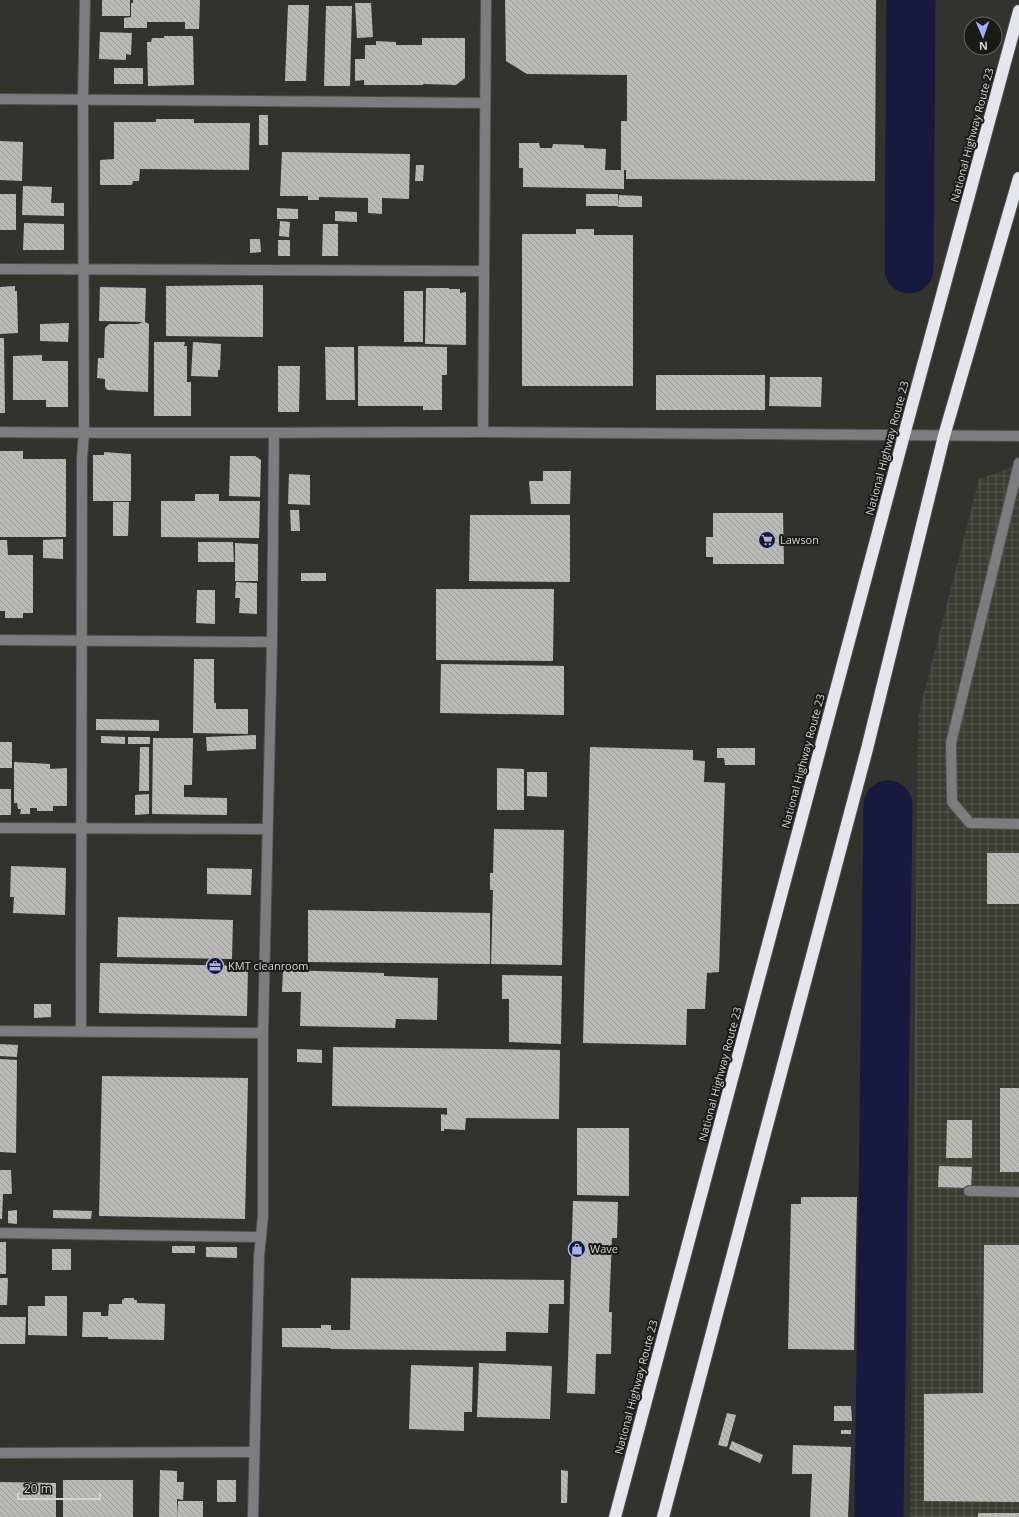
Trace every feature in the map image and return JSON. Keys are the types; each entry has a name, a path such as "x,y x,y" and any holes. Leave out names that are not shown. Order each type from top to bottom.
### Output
{"highway":[{"name":"National Highway Route 23","path":"615,1517 904,435 1019,11"},
{"path":"663,1517 867,749 944,436 1019,178"}],"street":[{"path":"81,1031 82,458 84,433 83,99 85,0"},
{"path":"483,432 486,0"},
{"path":"0,99 485,103"},
{"path":"0,268 484,271"},
{"path":"0,432 483,432 1019,436"},
{"path":"253,1517 261,1237 263,1216 263,1033 272,642 274,433"},
{"path":"1019,463 951,743 952,802 970,823 1019,824"},
{"path":"0,640 82,642 272,642"},
{"path":"0,828 267,829"},
{"path":"0,1031 263,1033"},
{"path":"969,1191 1019,1192"},
{"path":"0,1233 261,1237"},
{"path":"0,1453 254,1452"}],"shaded area":[{"path":"1019,465 1019,1517 910,1517 918,717 979,479"}],"building":[{"path":"102,0 130,0 130,16 102,16"},
{"path":"133,0 200,0 199,29 185,29 185,22 147,22 147,28 124,28 124,18 131,17 131,3 133,3"},
{"path":"505,0 876,0 875,181 626,179 626,170 624,170 624,189 523,187 523,168 519,168 519,143 539,143 540,148 552,148 553,144 584,145 584,148 606,149 605,170 621,170 621,121 627,121 627,75 527,74 506,61"},
{"path":"355,3 371,3 373,37 357,38"},
{"path":"288,5 309,5 306,81 285,81"},
{"path":"326,6 352,6 350,86 324,86"},
{"path":"100,32 132,33 131,55 126,54 126,60 99,59"},
{"path":"164,36 193,36 194,85 148,86 147,42 151,42 152,38 164,38"},
{"path":"422,38 465,38 465,78 456,85 364,85 364,80 355,81 355,59 365,59 365,45 376,45 376,41 396,42 396,45 422,45"},
{"path":"114,68 143,68 143,84 114,84"},
{"path":"259,115 268,115 268,145 259,145"},
{"path":"156,119 194,119 194,123 250,123 249,170 140,169 139,181 133,181 132,185 100,185 100,160 114,159 114,122 156,122"},
{"path":"0,141 23,142 22,181 0,180"},
{"path":"282,152 410,154 409,199 382,198 382,214 368,213 368,198 319,197 319,200 308,200 308,196 280,196"},
{"path":"416,165 424,165 423,181 415,181"},
{"path":"23,186 52,187 51,203 64,203 64,216 22,215"},
{"path":"0,194 16,194 16,230 0,230"},
{"path":"586,194 618,194 618,206 586,206"},
{"path":"619,195 642,196 642,207 618,207"},
{"path":"277,208 298,209 298,219 277,219"},
{"path":"335,211 357,212 357,222 335,221"},
{"path":"280,221 290,222 289,237 279,236"},
{"path":"24,223 64,224 64,250 23,250"},
{"path":"323,224 338,224 338,256 322,256"},
{"path":"576,229 594,229 594,235 633,235 633,386 522,386 522,234 576,234"},
{"path":"250,239 260,239 261,252 250,253"},
{"path":"278,240 290,240 290,256 278,256"},
{"path":"263,285 263,337 166,336 166,286"},
{"path":"15,286 15,291 17,291 18,333 0,334 0,287"},
{"path":"100,287 146,288 145,322 149,324 148,392 107,390 105,387 105,379 97,378 98,358 104,358 105,328 109,324 138,324 143,322 99,321"},
{"path":"426,288 460,289 460,293 466,292 466,345 425,344"},
{"path":"404,291 423,291 423,342 404,342"},
{"path":"69,323 68,342 40,341 40,324"},
{"path":"0,338 4,338 5,413 0,413"},
{"path":"154,342 185,342 184,346 187,346 187,382 191,382 191,416 154,416"},
{"path":"193,342 221,344 220,370 218,370 218,377 191,376"},
{"path":"358,346 447,347 447,375 442,375 442,410 423,410 423,406 358,406"},
{"path":"325,347 354,347 355,400 326,400"},
{"path":"42,355 42,361 68,361 68,407 46,407 46,400 13,400 13,356"},
{"path":"278,366 300,366 299,412 278,412"},
{"path":"656,375 765,375 765,410 656,410"},
{"path":"770,377 822,377 821,407 769,406"},
{"path":"0,451 23,451 23,459 66,459 66,537 0,537"},
{"path":"104,452 131,454 131,501 93,501 93,455 104,455"},
{"path":"230,456 255,456 261,460 260,497 229,496"},
{"path":"543,471 571,471 570,504 531,504 529,481 543,481"},
{"path":"289,474 310,475 310,505 288,504"},
{"path":"195,494 219,494 219,501 260,501 259,538 161,537 161,501 195,501"},
{"path":"113,502 129,502 128,536 113,536"},
{"path":"290,510 299,510 300,531 291,531"},
{"path":"713,513 783,513 784,564 713,564 713,557 706,557 706,537 713,537"},
{"path":"470,515 570,515 570,582 469,581"},
{"path":"63,539 63,559 43,558 43,540"},
{"path":"0,540 7,540 8,555 33,555 33,613 23,613 23,618 5,618 5,611 0,611"},
{"path":"198,542 233,542 234,562 198,562"},
{"path":"235,543 258,544 258,581 235,581"},
{"path":"301,573 326,573 326,581 301,581"},
{"path":"236,582 257,583 257,614 239,613 240,598 235,598"},
{"path":"436,589 554,589 553,661 436,660"},
{"path":"197,590 215,590 215,624 196,623"},
{"path":"194,659 214,659 214,703 216,703 216,709 248,709 248,734 193,733"},
{"path":"441,664 564,666 564,715 440,713"},
{"path":"96,719 159,720 159,731 96,730"},
{"path":"256,735 256,749 207,751 206,737"},
{"path":"101,736 125,737 125,744 101,743"},
{"path":"128,737 150,737 150,744 128,744"},
{"path":"153,738 193,738 192,785 184,785 184,797 227,798 227,815 152,814"},
{"path":"0,742 12,742 12,768 0,768"},
{"path":"140,747 149,747 149,791 139,791"},
{"path":"590,747 693,750 693,760 705,761 704,782 725,783 719,972 707,973 705,1009 687,1009 686,1045 583,1043"},
{"path":"717,748 755,748 755,765 725,765 724,758 717,758"},
{"path":"14,762 50,764 50,769 67,768 67,806 53,806 53,811 37,811 37,808 30,808 30,814 20,814 21,809 18,809 17,803 14,803"},
{"path":"497,768 524,769 524,810 497,810"},
{"path":"527,772 547,772 547,797 527,796"},
{"path":"0,789 11,789 11,815 0,815"},
{"path":"149,794 149,814 135,815 135,795"},
{"path":"494,829 564,830 562,965 491,964 493,890 490,890 490,873 493,873"},
{"path":"987,853 1019,853 1019,904 987,904"},
{"path":"11,866 66,868 65,915 13,913 14,897 10,897"},
{"path":"207,868 252,869 251,895 207,894"},
{"path":"308,910 490,913 490,964 308,962"},
{"path":"118,917 233,920 232,959 117,957"},
{"path":"100,963 248,966 247,1016 99,1013"},
{"path":"283,970 384,973 384,976 438,978 437,1020 396,1019 395,1028 300,1026 301,992 282,992"},
{"path":"502,975 562,976 561,1044 509,1042 509,999 502,999"},
{"path":"34,1004 51,1004 51,1017 34,1018"},
{"path":"0,1044 18,1045 17,1057 0,1056"},
{"path":"333,1047 560,1050 559,1119 466,1118 465,1130 444,1129 444,1131 441,1131 441,1114 447,1115 447,1108 332,1106"},
{"path":"297,1049 322,1050 322,1063 297,1062"},
{"path":"0,1059 17,1060 16,1153 0,1152"},
{"path":"102,1076 248,1078 245,1219 99,1216"},
{"path":"1000,1088 1019,1088 1019,1172 1000,1172"},
{"path":"947,1120 972,1120 972,1158 946,1158"},
{"path":"577,1128 629,1128 629,1196 577,1195"},
{"path":"939,1166 972,1167 971,1188 938,1187"},
{"path":"0,1170 11,1170 12,1194 3,1194 2,1219 0,1219"},
{"path":"801,1197 857,1197 854,1350 788,1349 791,1204 801,1204"},
{"path":"573,1201 618,1202 617,1238 612,1238 609,1312 612,1312 611,1354 596,1354 595,1394 567,1393"},
{"path":"17,1210 17,1224 8,1223 8,1211"},
{"path":"53,1210 92,1211 91,1219 53,1218"},
{"path":"0,1242 6,1242 6,1274 0,1274"},
{"path":"984,1245 1019,1245 1019,1502 924,1501 924,1394 983,1393"},
{"path":"172,1246 195,1246 195,1253 172,1253"},
{"path":"206,1247 237,1247 237,1258 206,1257"},
{"path":"52,1249 71,1249 71,1270 52,1270"},
{"path":"0,1278 8,1278 7,1305 0,1305"},
{"path":"351,1278 564,1280 564,1304 549,1304 548,1333 506,1332 506,1351 282,1347 282,1328 321,1328 321,1325 331,1325 331,1330 350,1330"},
{"path":"45,1296 67,1296 67,1336 28,1335 28,1306 45,1306"},
{"path":"124,1298 134,1298 134,1300 137,1300 137,1303 165,1304 164,1340 82,1337 83,1312 101,1312 101,1316 108,1316 109,1304 122,1304 122,1299 124,1300"},
{"path":"0,1317 26,1317 25,1344 0,1344"},
{"path":"479,1363 552,1366 550,1419 477,1417"},
{"path":"411,1365 473,1367 472,1412 464,1412 464,1431 409,1429"},
{"path":"834,1406 851,1406 852,1421 834,1421"},
{"path":"727,1413 736,1415 727,1447 718,1445"},
{"path":"841,1430 851,1430 851,1434 841,1434"},
{"path":"732,1441 763,1455 760,1463 729,1449"},
{"path":"793,1445 851,1447 848,1517 810,1517 812,1474 792,1474"},
{"path":"160,1470 177,1471 177,1482 184,1482 183,1500 177,1499 177,1517 159,1517"},
{"path":"561,1470 568,1471 567,1503 561,1503"},
{"path":"63,1480 133,1480 133,1517 63,1517"},
{"path":"217,1480 236,1480 236,1502 217,1502"},
{"path":"0,1482 56,1483 56,1517 0,1517"},
{"path":"178,1501 203,1501 203,1517 177,1517"},
{"path":"978,1513 1019,1513 1019,1517 978,1517"}],"waterway":[{"path":"909,269 911,0"},
{"path":"879,1517 888,805"}],"place":[{"name":"Lawson","path":"767,540"},
{"name":"KMT cleanroom","path":"215,966"},
{"name":"Wave","path":"577,1249"}]}
